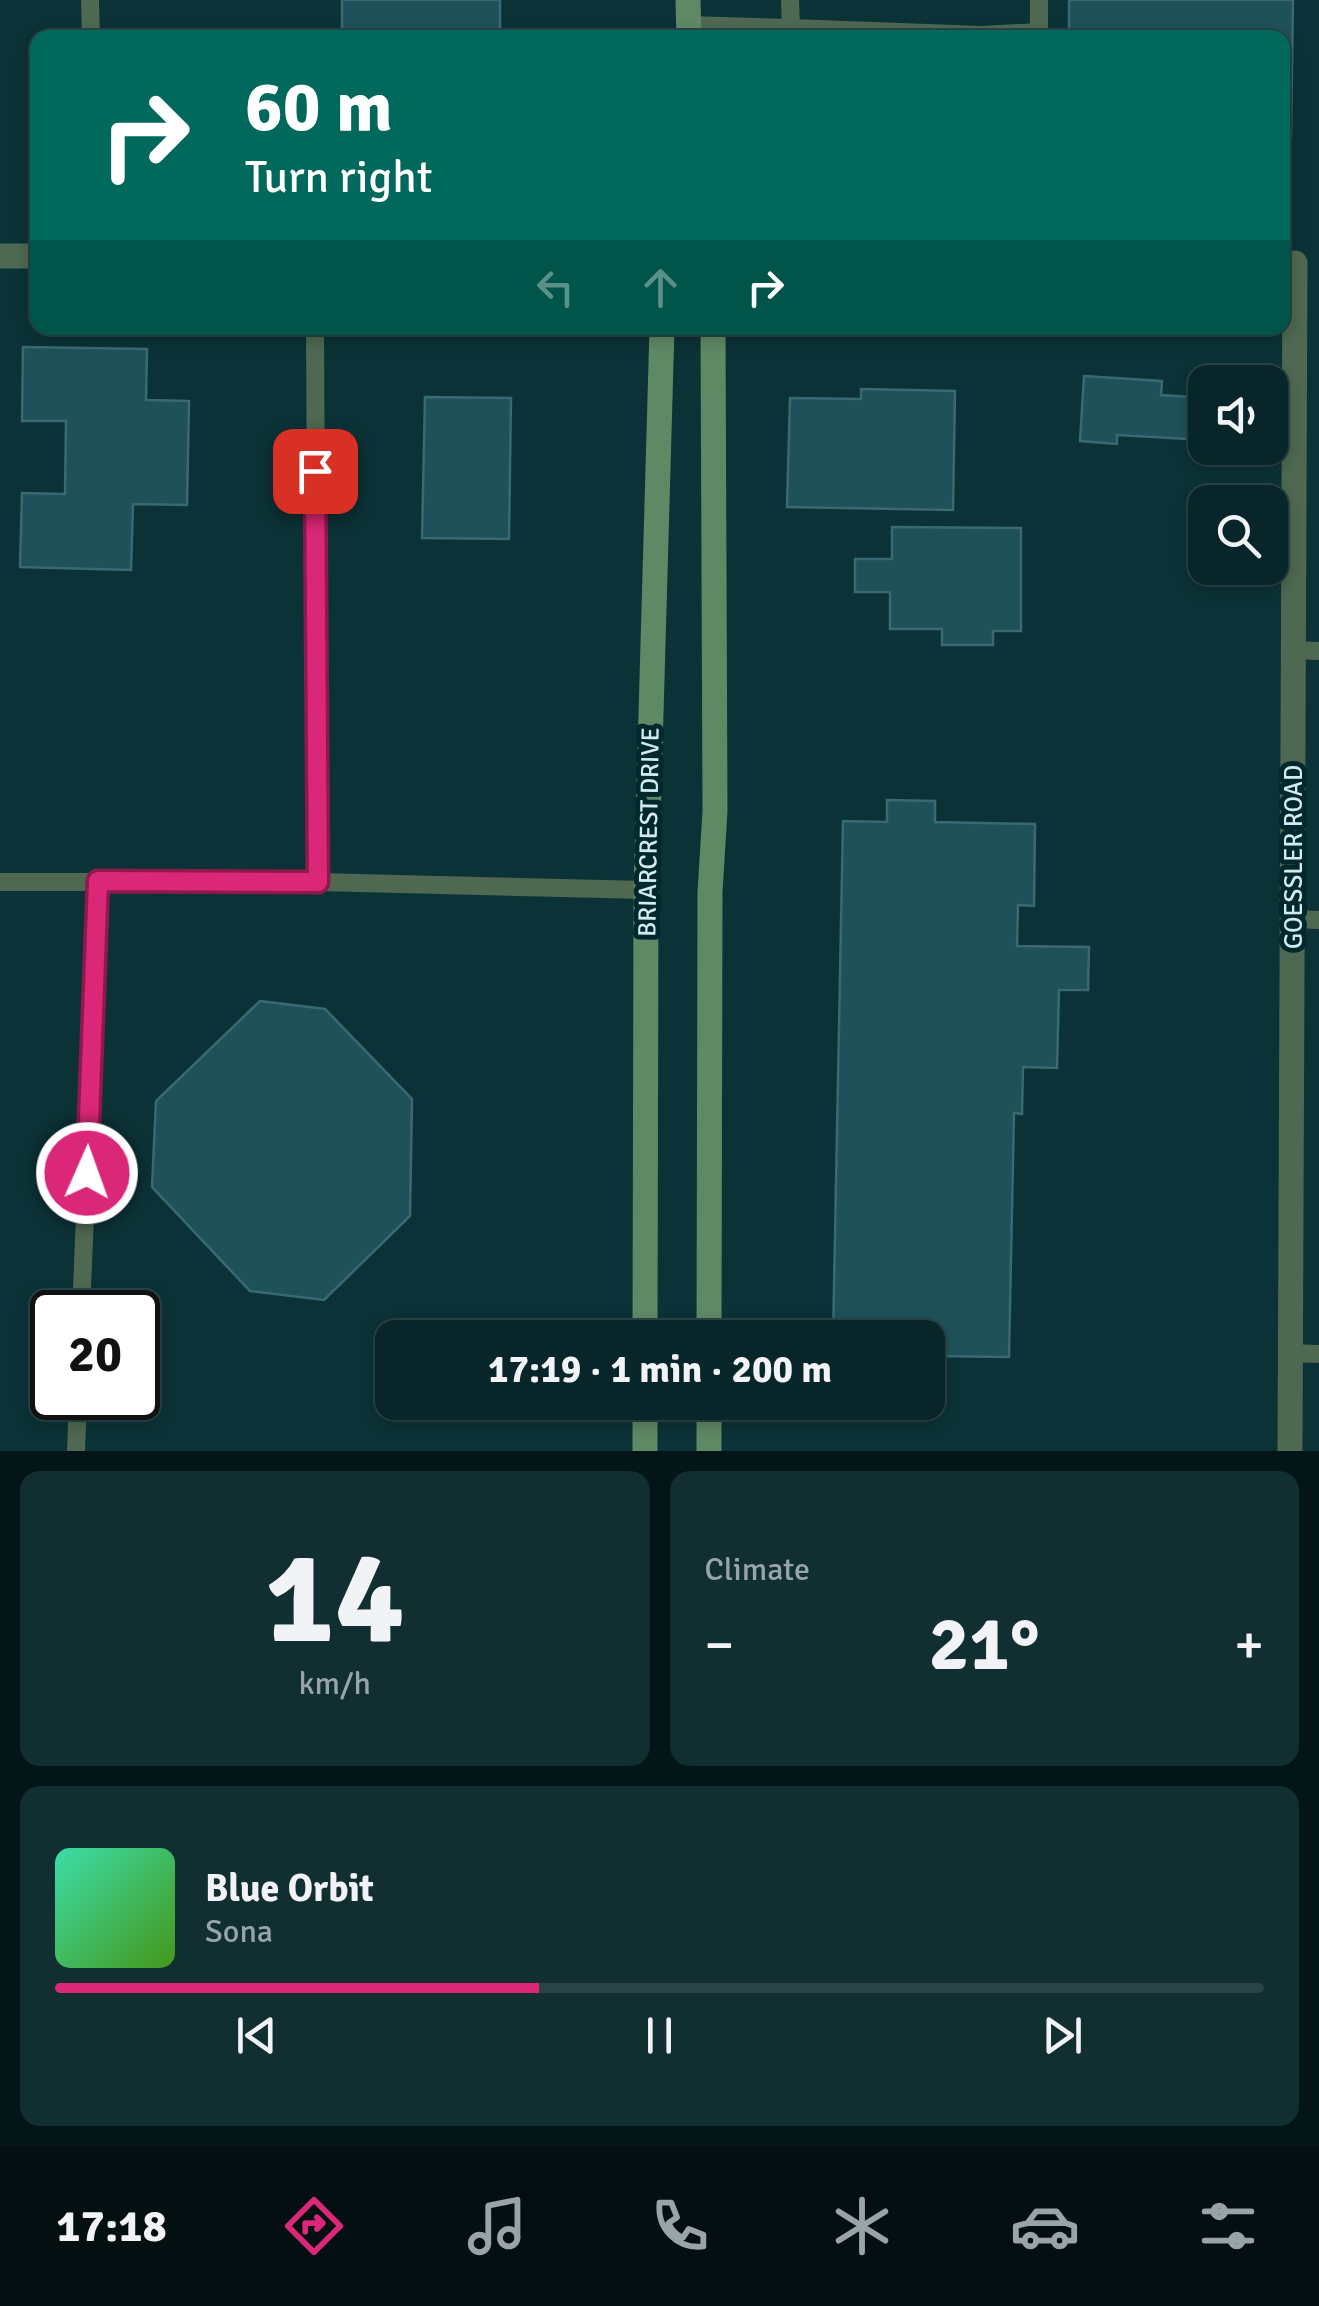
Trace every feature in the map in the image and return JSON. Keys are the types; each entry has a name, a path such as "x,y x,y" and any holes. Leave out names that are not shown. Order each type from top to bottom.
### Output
{"main road":[{"name":"BRIARCREST DRIVE","path":"645,1320 646,890 662,335"},
{"path":"709,1320 710,892 715,811 712,335"},
{"path":"645,1420 645,1451"},
{"path":"708,1451 709,1420"}],"street":[{"path":"0,256 30,256"},
{"name":"GOESSLER ROAD","path":"1290,1451 1292,919 1306,651 1299,263"}],"lane":[{"path":"90,0 91,30"},
{"path":"790,0 791,28"},
{"path":"1038,30 1039,0"},
{"path":"688,21 838,30"},
{"path":"315,335 318,882"},
{"path":"82,1290 98,881"},
{"path":"0,882 318,882 646,890"},
{"path":"1292,919 1319,920"},
{"path":"1290,1353 1319,1354"},
{"path":"76,1451 77,1420"}],"building":[{"path":"342,0 500,0 500,30 342,30"},
{"path":"1069,0 1293,0 1291,139 1290,30 1069,30"},
{"path":"23,347 147,349 146,400 189,401 187,505 133,504 131,570 20,567 22,493 65,494 66,421 22,421"},
{"path":"1084,376 1162,381 1161,395 1188,397 1188,439 1117,435 1117,444 1080,441"},
{"path":"861,389 955,391 953,510 787,507 790,398 861,399"},
{"path":"425,397 511,398 509,539 422,538"},
{"path":"892,527 1021,528 1021,631 993,631 993,645 942,645 942,629 890,629 890,592 855,592 855,559 892,559"},
{"path":"887,800 935,801 935,822 1035,824 1034,906 1018,905 1017,946 1089,947 1088,990 1059,990 1057,1068 1023,1067 1022,1114 1014,1113 1009,1357 945,1356 945,1320 833,1320 843,821 887,822"},
{"path":"260,1001 325,1009 412,1099 410,1216 324,1300 250,1291 152,1187 156,1101"}],"route":[{"path":"87,1173 98,881 318,882 315,471"}]}
